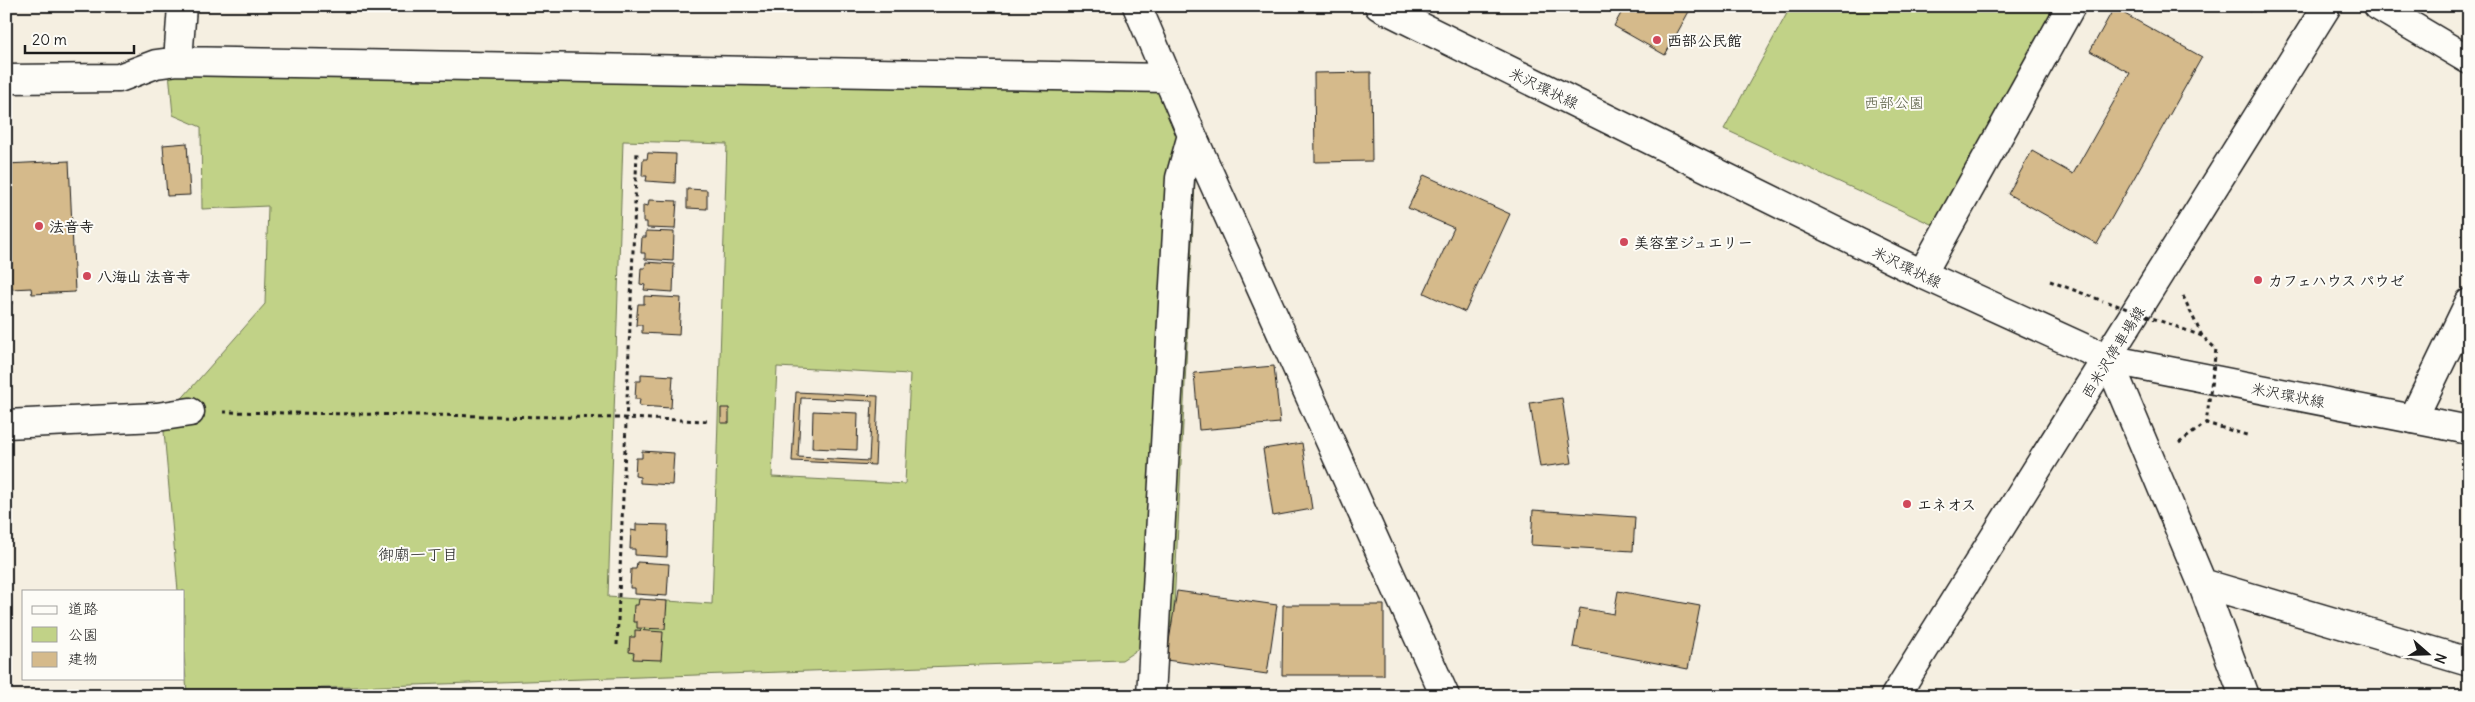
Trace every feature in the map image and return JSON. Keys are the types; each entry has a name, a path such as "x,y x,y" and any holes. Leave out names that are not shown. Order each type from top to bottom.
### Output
{"street":[{"path":"178,61 182,6"},
{"path":"1137,6 1192,135 1445,696"},
{"name":"米沢環状線","path":"1379,6 1922,274 2108,359 2469,430"},
{"path":"1922,274 2071,6"},
{"name":"西米沢停車場線","path":"1895,696 2108,359 2327,6"},
{"path":"2378,6 2469,60"},
{"path":"6,79 119,78 156,64 178,61 1167,78"},
{"path":"1151,696 1180,178 1192,135"},
{"path":"2413,420 2469,303"},
{"path":"2108,359 2202,584 2244,696"},
{"path":"6,424 157,417 190,412"},
{"path":"2202,584 2469,662"}],"path":[{"path":"617,645 637,152"},
{"path":"2050,281 2202,336"},
{"path":"2181,291 2202,336 2216,349 2206,423 2250,436"},
{"path":"190,412 627,418 709,421"}],"green space":[{"name":"西部公園","path":"1791,6 2057,6 1933,225 1724,129"},
{"path":"169,72 1164,81 1195,182 1173,626 1122,660 187,693 185,668 185,590 178,590 163,420 265,304 268,206 202,209 201,127 173,115","holes":["623,141 727,144 712,604 608,597","777,367 910,374 905,484 772,477"]}],"building":[{"name":"西部公民館","path":"1625,6 1692,6 1665,55 1614,26"},
{"path":"2242,6 2254,6 2251,12"},
{"path":"2114,8 2202,57 2097,244 2008,194 2032,151 2073,174 2130,73 2090,51"},
{"path":"1371,72 1372,161 1315,162 1314,73"},
{"path":"187,143 190,195 167,196 163,145"},
{"path":"648,153 676,154 675,183 646,181 647,176 642,176 643,159 647,159"},
{"name":"法音寺","path":"69,161 75,292 32,294 31,288 11,289 12,304 6,304 6,164"},
{"path":"1424,175 1510,214 1465,312 1424,293 1454,228 1408,208"},
{"path":"687,189 707,190 707,209 687,208"},
{"path":"649,200 677,201 675,229 647,228 647,222 643,222 643,205 648,206"},
{"path":"646,231 674,232 673,261 645,259 645,253 641,253 642,237 646,237"},
{"path":"646,262 674,264 673,292 644,290 645,285 640,284 641,268 645,268"},
{"path":"644,296 681,298 679,335 642,333 642,325 636,325 638,304 644,304"},
{"path":"1274,366 1280,423 1199,430 1194,373"},
{"path":"641,374 673,376 671,408 639,406 640,399 635,399 636,381 641,381"},
{"path":"796,392 878,396 875,465 792,461","holes":["801,398 872,401 869,461 798,457"]},
{"path":"1562,398 1572,463 1540,467 1530,403"},
{"path":"721,408 729,408 729,423 721,423"},
{"path":"813,411 858,413 857,450 812,448"},
{"path":"1302,443 1312,509 1273,516 1263,449"},
{"path":"642,451 674,453 672,485 640,483 640,477 635,476 636,458 642,458"},
{"path":"1533,510 1635,517 1633,551 1531,545"},
{"path":"636,524 668,525 667,557 635,555 635,549 630,549 631,530 636,531"},
{"path":"637,562 669,564 667,596 635,594 635,588 630,588 631,569 636,569"},
{"path":"1177,591 1277,605 1267,674 1166,660"},
{"path":"1618,591 1700,606 1688,669 1573,647 1580,608 1614,614"},
{"path":"639,599 667,601 665,629 637,628 637,622 633,622 634,605 638,605"},
{"path":"1283,605 1384,605 1384,675 1282,675"},
{"path":"635,630 663,632 661,660 633,659 634,653 629,652 630,637 635,637"}],"place":[{"name":"西部公民館","path":"1657,40"},
{"name":"法音寺","path":"39,226"},
{"name":"美容室ジュエリー","path":"1624,242"},
{"name":"八海山 法音寺","path":"87,276"},
{"name":"カフェハウス パウゼ","path":"2258,280"},
{"name":"エネオス","path":"1907,504"}],"district":[{"name":"御廟一丁目","path":"418,554"}]}
